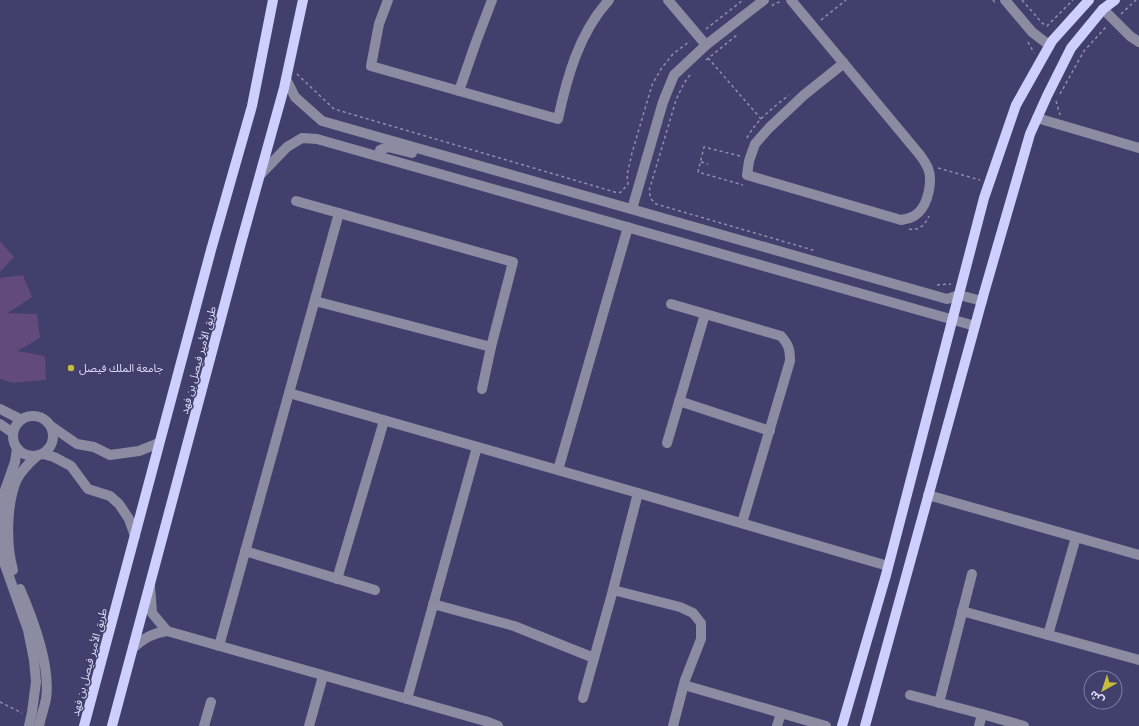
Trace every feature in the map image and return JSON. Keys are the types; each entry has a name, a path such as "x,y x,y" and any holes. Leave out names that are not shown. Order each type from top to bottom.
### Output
{"main road":[{"name":"طريق الأمير فيصل بن فهد","path":"84,726 210,250 252,106 273,0"},
{"name":"طريق الأمير فيصل بن فهد","path":"112,726 286,79 303,0"},
{"path":"842,726 888,566 984,198 1016,105 1049,45 1089,0"},
{"path":"865,726 975,326 1030,134 1071,48 1103,9 1115,0"}],"street":[{"path":"388,0 379,24 371,66 558,119 566,80 581,43 597,13 609,0"},
{"path":"459,91 492,0"},
{"path":"668,0 698,35 704,47"},
{"path":"1005,0 1032,32 1049,45"},
{"path":"787,2 844,64 920,154 929,170 930,185 924,206 918,214 911,218 901,220 747,175 749,161 755,144 769,128 804,95 844,64"},
{"path":"632,209 663,102 674,75 704,47 766,4"},
{"path":"1103,9 1130,36 1139,42"},
{"path":"286,79 295,97 322,121 947,298 959,295 982,301"},
{"path":"1037,118 1139,148"},
{"path":"261,174 287,147 302,138 317,139 975,326"},
{"path":"379,156 380,150 388,147 422,156 441,155"},
{"path":"296,201 513,262 482,388"},
{"path":"219,646 339,213"},
{"path":"558,470 628,227"},
{"path":"314,301 491,347"},
{"path":"671,304 781,336 788,343 790,349 790,362 742,523"},
{"path":"667,443 705,314"},
{"path":"289,393 888,566"},
{"path":"679,401 770,430"},
{"path":"0,409 20,419"},
{"path":"39,726 46,698 46,674 42,649 29,611 17,583 10,558 8,534 10,506 17,480 24,468 40,455 48,450 54,438 51,426 47,420 41,416 27,416 20,419 16,424 13,433 13,438 17,448 24,454 30,456 40,455 54,457 71,466 88,489 110,496 118,504 129,519 135,536"},
{"path":"336,579 384,421"},
{"path":"0,424 13,433"},
{"path":"51,426 77,444 94,447 110,455 139,451 159,443"},
{"path":"407,699 477,447"},
{"path":"17,448 15,462 4,494 1,522 1,554 28,630 34,660 36,682 29,726"},
{"path":"583,698 638,493"},
{"path":"928,495 1139,555"},
{"path":"1048,635 1076,537"},
{"path":"245,551 375,590"},
{"path":"939,703 972,574"},
{"path":"150,585 152,613 167,630 407,699 468,721 498,726"},
{"path":"613,590 680,607 693,613 701,623 700,638 684,685 673,726"},
{"path":"433,604 514,626 594,658"},
{"path":"962,611 1139,660"},
{"path":"133,648 146,637 167,630"},
{"path":"309,726 323,676"},
{"path":"684,685 826,726"},
{"path":"910,695 1024,726"},
{"path":"204,726 211,702"},
{"path":"777,726 781,713"},
{"path":"979,726 982,714"}],"path":[{"path":"295,72 334,109 618,193 621,192 628,184 627,175 632,153 652,85 661,69 673,54 743,0"},
{"path":"816,15 821,20 846,0"},
{"path":"1022,0 1042,23 1047,26 1073,0"},
{"path":"1060,94 1084,51 1104,28 1136,0"},
{"path":"766,4 787,2"},
{"path":"703,62 739,33"},
{"path":"704,47 708,58 769,128"},
{"path":"693,70 684,83 676,100 649,191 651,199 656,204 822,252"},
{"path":"746,138 753,127 761,119 792,92"},
{"path":"1056,101 1061,118"},
{"path":"741,154 740,157 704,147 698,172 744,185"},
{"path":"701,162 708,164"},
{"path":"938,168 984,181"},
{"path":"904,228 912,230 920,228 926,223 931,210"},
{"path":"0,702 26,715"}],"building":[{"path":"0,241 14,257 0,272"},
{"path":"23,275 32,297 8,313 37,314 40,338 17,351 45,356 46,380 13,383 0,379 0,278"}],"place":[{"name":"جامعة الملك فيصل","path":"71,368"}]}
